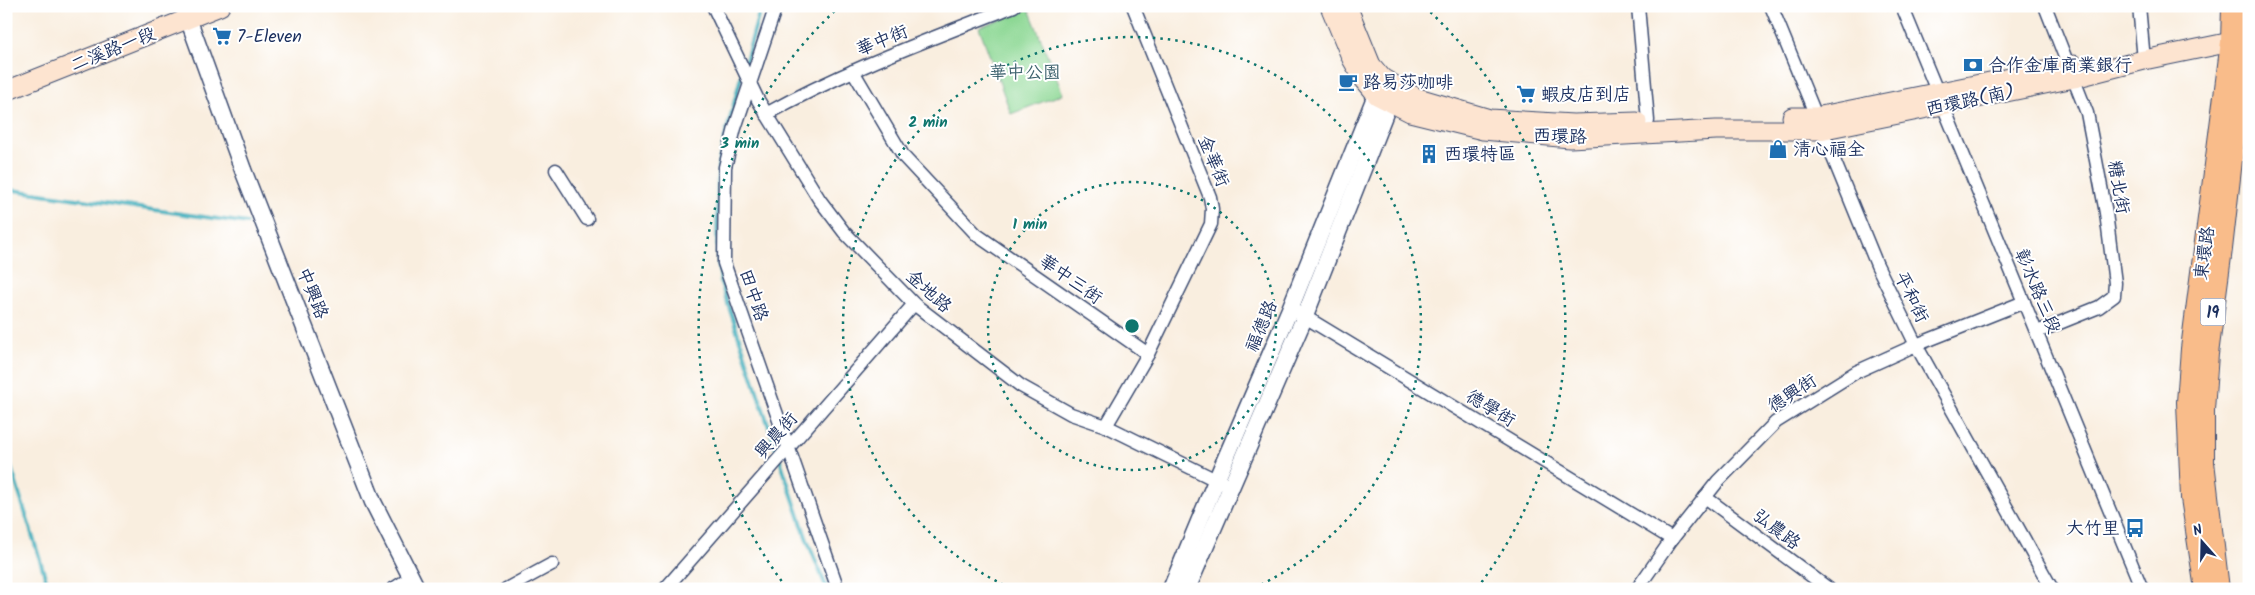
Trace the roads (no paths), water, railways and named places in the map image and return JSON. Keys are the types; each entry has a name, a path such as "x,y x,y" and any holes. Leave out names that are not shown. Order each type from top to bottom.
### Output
{"main road":[{"name":"二溪路一段","path":"6,78 187,11 220,6"},
{"name":"西環路","path":"1330,6 1352,59 1363,78 1386,90 1490,118 1573,124 1648,121 1818,123"},
{"name":"西環路","path":"1346,6 1371,65 1386,90 1410,112 1483,130 1570,138 1818,123"},
{"name":"東環路","path":"2219,589 2204,462 2204,410 2208,354 2222,249 2236,36 2232,6"},
{"name":"東環路","path":"2205,589 2190,498 2187,402 2191,349 2236,36 2246,6"},
{"name":"二溪路一段","path":"6,91 187,11"},
{"name":"西環路(南)","path":"1818,123 2072,72 2236,36"}],"street":[{"name":"金地路","path":"714,6 750,86 819,199 839,226 914,304 1021,386 1071,414 1106,426 1223,483"},
{"name":"田中路","path":"776,6 735,128 724,167 724,263 838,589"},
{"name":"華中街","path":"766,114 853,71 1014,6"},
{"name":"金華街","path":"1133,6 1210,197 1212,210 1211,224 1148,354"},
{"path":"1638,6 1648,121"},
{"name":"平和街","path":"1771,6 1877,265 1916,345 2052,589"},
{"name":"彰水路三段","path":"1902,6 2142,589"},
{"name":"糖北街","path":"2037,332 2100,307 2114,296 2115,283 2106,213 2087,113 2045,6"},
{"path":"2138,6 2143,55"},
{"name":"中興路","path":"187,11 243,170 373,502 413,583"},
{"name":"華中三街","path":"853,71 904,157 977,235 1148,354"},
{"name":"福德路","path":"1172,589 1223,483 1298,312 1386,90"},
{"path":"556,170 587,220"},
{"name":"德興街","path":"1637,589 1672,539 1718,481 1776,422 1856,372 1916,345 2024,302"},
{"name":"興農街","path":"664,589 914,304"},
{"name":"德學街","path":"1298,312 1672,539"},
{"path":"1106,426 1148,354"},
{"name":"福德路","path":"1187,589 1223,483"},
{"name":"弘農路","path":"1705,497 1829,589"},
{"path":"506,589 552,564"},
{"path":"394,589 413,583"}],"waterway":[{"path":"745,64 761,6"},
{"path":"742,73 718,164 717,253 721,283 778,454"},
{"path":"6,189 247,223"},
{"path":"6,451 49,589"},
{"path":"780,460 807,540 827,589"}],"place":[{"name":"7-Eleven","path":"222,36"},
{"name":"合作金庫商業銀行","path":"1973,65"},
{"name":"路易莎咖啡","path":"1348,82"},
{"name":"蝦皮店到店","path":"1526,94"},
{"name":"清心福全","path":"1778,149"},
{"name":"西環特區","path":"1429,154"},
{"name":"大竹里","path":"2135,528"}],"park label":[{"name":"華中公園","path":"1025,72"}]}
